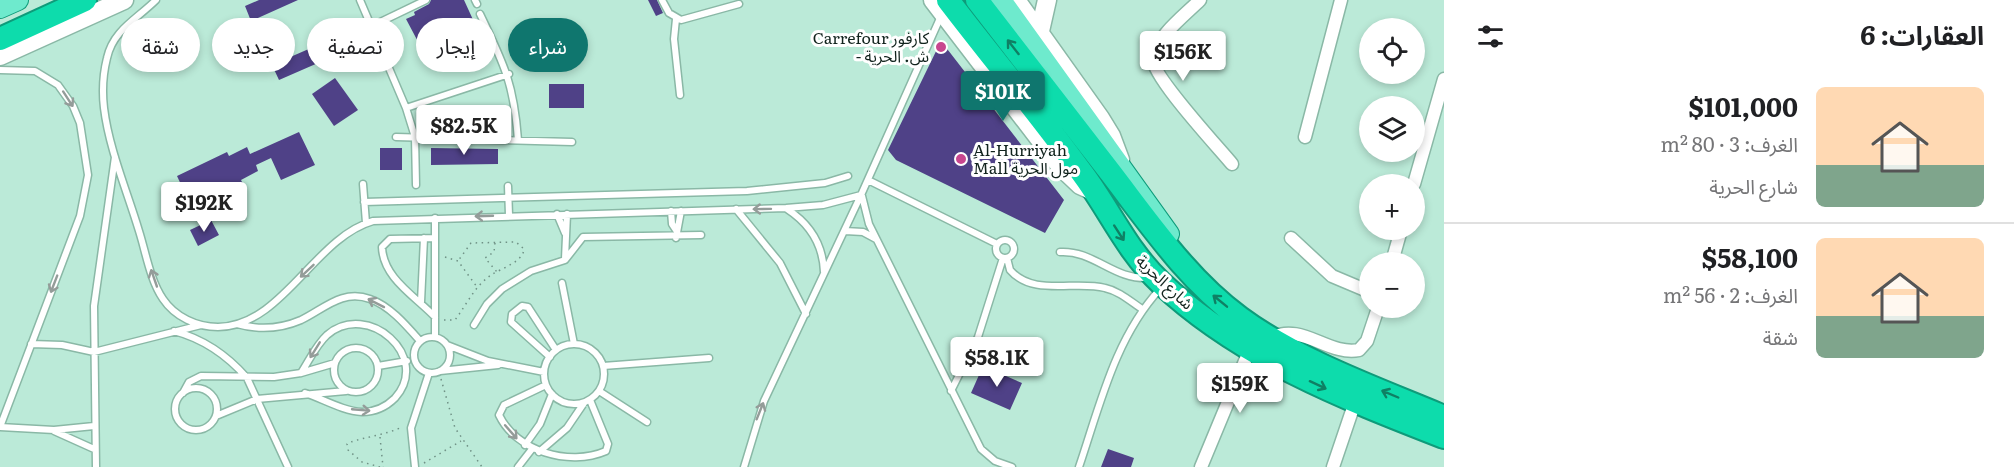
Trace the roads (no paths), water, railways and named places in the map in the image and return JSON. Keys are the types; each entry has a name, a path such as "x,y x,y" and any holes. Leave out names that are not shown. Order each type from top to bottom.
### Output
{"highway":[{"path":"0,24 53,0"},
{"path":"0,39 85,0"},
{"name":"شارع الحرية","path":"976,0 1178,259 1212,295 1270,339 1444,417"},
{"name":"شارع الحرية","path":"941,4 1096,192 1127,245 1159,281 1225,334 1250,350 1355,402 1444,437"}],"main road":[{"path":"0,8 18,0"},
{"path":"0,56 124,0"},
{"path":"1001,0 1169,234 1178,259"},
{"path":"1016,0 1111,135 1121,165"},
{"path":"1040,31 1047,0"}],"street":[{"path":"1200,0 1163,38 1153,57 1153,64 1164,82 1232,164"},
{"path":"1305,137 1341,0"},
{"path":"1417,174 1441,103 1444,79"},
{"path":"1290,237 1332,276 1359,287"},
{"path":"1270,339 1280,333 1295,333 1347,350 1359,350 1367,341 1375,318"},
{"path":"1202,467 1250,350"},
{"path":"1333,467 1355,402"}],"lane":[{"path":"156,0 119,33 108,54 104,76 104,105 115,154 158,291 177,313 201,325"},
{"path":"360,0 368,18"},
{"path":"389,18 426,0"},
{"path":"662,0 669,13 676,19 686,20 739,4"},
{"path":"744,467 761,410 868,180 941,4"},
{"path":"480,14 508,74 515,104 518,140"},
{"path":"676,19 674,39 680,95"},
{"path":"0,70 35,71 58,85 77,115 87,161 85,203 0,427 54,430 94,426"},
{"path":"391,72 415,137 416,185"},
{"path":"406,108 508,74"},
{"path":"396,137 572,141"},
{"path":"96,467 94,352 97,272 115,154"},
{"path":"364,202 755,191 825,183 848,176"},
{"path":"868,180 997,244"},
{"path":"363,184 366,223"},
{"path":"508,186 509,215"},
{"path":"32,344 62,345 94,352 201,325 219,327 236,324 262,312 344,236 366,223 509,215 786,208 823,205 861,195"},
{"path":"861,195 866,214 983,453 995,461 1012,467"},
{"path":"786,208 812,231 822,252 824,276"},
{"path":"736,209 780,263 806,314"},
{"path":"671,211 676,234"},
{"path":"676,234 681,211"},
{"path":"557,214 565,233 565,260"},
{"path":"565,233 568,226 567,214"},
{"path":"435,218 435,336"},
{"path":"845,231 863,232 879,241"},
{"path":"474,325 487,304 511,282 531,271 565,260 579,240 588,236 676,234 701,236"},
{"path":"435,237 390,238 382,247 387,269 435,316"},
{"path":"421,302 424,238"},
{"path":"951,391 974,346 1005,258 1014,253 1014,245 1004,239 997,244"},
{"path":"997,244 997,252 1005,258 1010,270 1023,280 1046,286 1106,288 1120,294 1142,309"},
{"path":"1060,252 1083,255 1124,276 1159,281 1122,344 1079,467"},
{"path":"562,283 574,344"},
{"path":"236,324 255,328 285,325 303,319 340,298 362,297 382,305 420,340"},
{"path":"550,357 511,322 512,314 522,306 528,307 556,350"},
{"path":"301,373 325,337 338,328 353,324 369,325 383,331 394,341 404,361 405,376 400,391 390,402 376,410 353,410 305,393"},
{"path":"174,331 214,348 231,361 247,378 288,467"},
{"path":"435,336 420,340 414,349 414,359 419,368 429,373 502,364"},
{"path":"435,336 447,345 502,364 544,372"},
{"path":"518,467 535,451 567,428 587,401 599,391 604,379 603,366 592,350 574,344 556,350 550,357 544,372 546,385 552,394 567,403 587,401"},
{"path":"439,371 449,360 447,345"},
{"path":"358,348 373,356 378,366 377,378 371,387 360,392 305,393 257,399 216,416 205,428 195,430 184,426 176,413 177,402 189,382 201,376 247,378 301,373 335,363 346,350 358,348"},
{"path":"603,366 709,358"},
{"path":"378,366 414,359"},
{"path":"335,363 336,380 349,391"},
{"path":"416,467 411,441 412,420 429,373"},
{"path":"546,385 504,405 499,411 506,427 535,451 568,459 589,457 606,451 608,444 587,401"},
{"path":"183,393 193,389 208,392 217,406 216,416"},
{"path":"599,391 647,422"},
{"path":"525,445 540,424 552,394"},
{"path":"54,430 94,449"}],"place":[{"name":"Carrefour كارفور - ش. الحرية","path":"941,47"},
{"name":"ِAl-Hurriyah Mall مول الحرية","path":"961,159"}]}
